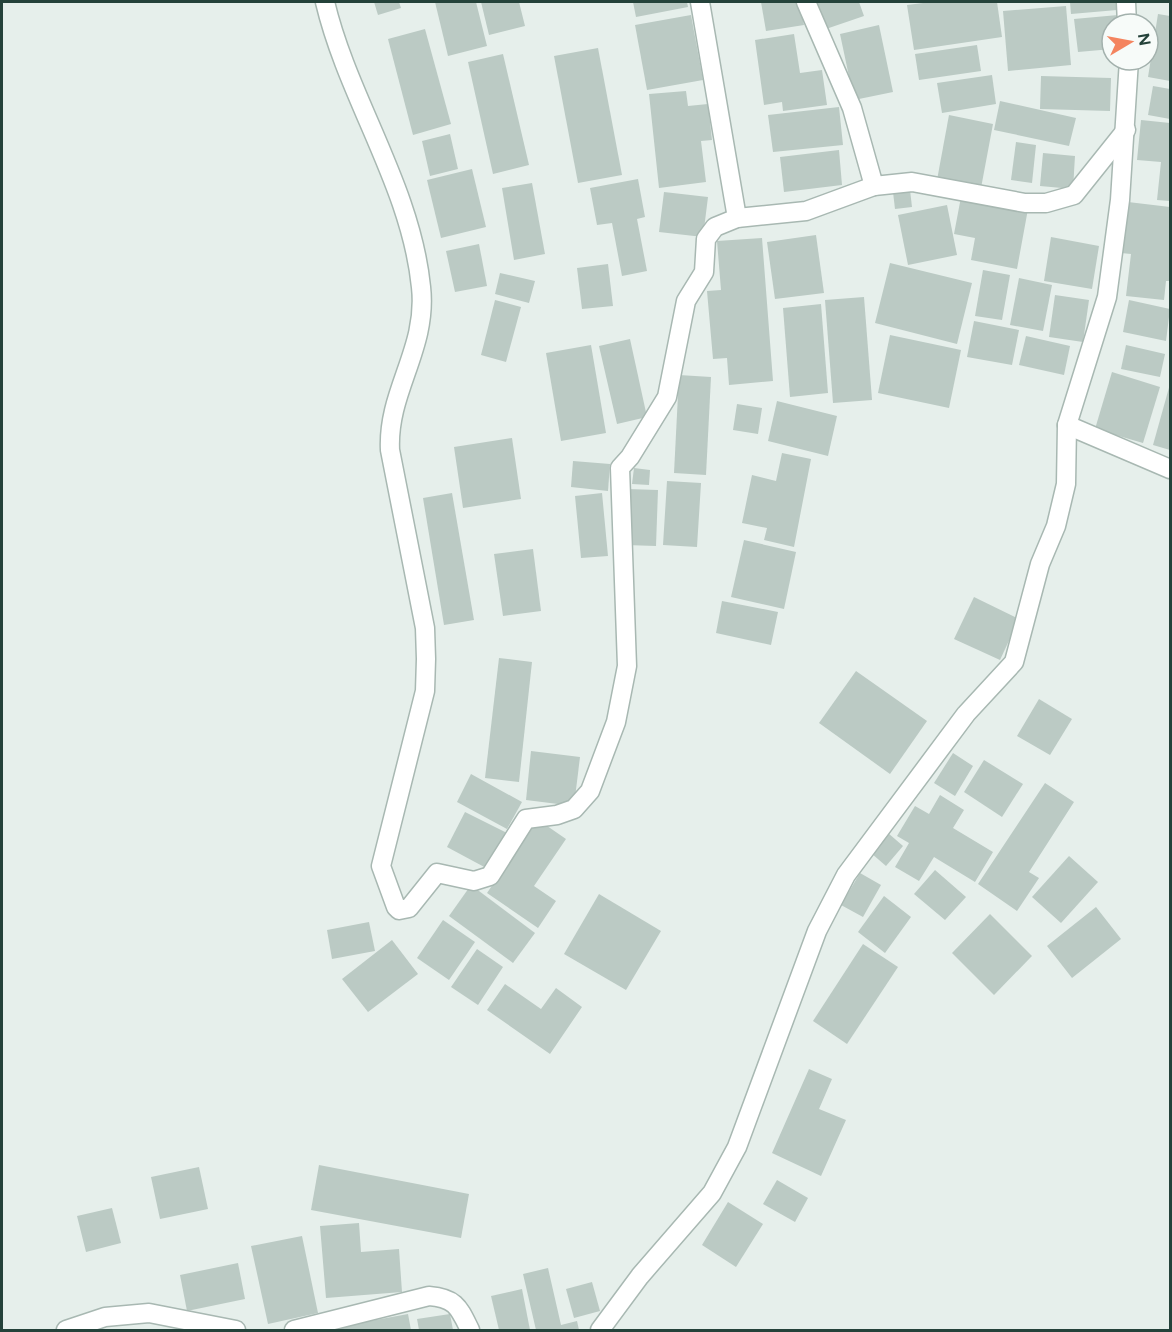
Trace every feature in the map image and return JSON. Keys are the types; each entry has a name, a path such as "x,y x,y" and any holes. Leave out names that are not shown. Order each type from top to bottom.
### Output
{"street":[{"path":"326,2 342,52 411,230 421,288 423,313 417,343 389,426 390,450 425,628 426,659 425,691 381,866 399,910 409,908 437,873 474,881 490,876 526,819 574,809 590,791 616,722 627,677 620,468 630,457 667,397 686,301 705,272 706,238 715,227 737,218 806,211 874,186 912,182 1025,203 1062,200 1074,195 1126,130"},
{"path":"700,2 737,218"},
{"path":"806,2 852,108 874,186"},
{"path":"600,1330 640,1276 712,1193 737,1147 818,931 846,875 966,714 1014,662 1040,564 1056,526 1066,484 1067,426 1107,297 1126,130 1128,72"},
{"path":"1067,426 1170,469"},
{"path":"294,1330 429,1296 446,1297 459,1307 470,1330"},
{"path":"66,1330 105,1317 149,1313 236,1330"}],"building":[{"path":"374,2 399,2 401,8 378,15"},
{"path":"435,2 476,2 487,46 448,56"},
{"path":"481,2 519,2 525,26 489,35"},
{"path":"633,2 687,2 688,7 636,17"},
{"path":"761,2 800,2 804,25 766,31"},
{"path":"813,2 859,2 864,16 823,30"},
{"path":"931,2 997,2 1002,37 914,50 907,5"},
{"path":"1070,2 1116,2 1117,10 1071,14"},
{"path":"1066,6 1071,65 1008,71 1003,11"},
{"path":"1160,14 1170,16 1170,81 1148,77 1149,72 1160,72"},
{"path":"691,15 703,80 647,90 635,25"},
{"path":"1100,17 1100,50 1078,52 1074,19"},
{"path":"879,25 893,92 854,100 840,34"},
{"path":"425,29 451,124 413,135 388,39"},
{"path":"794,34 800,73 822,70 827,105 783,111 782,102 764,105 755,40"},
{"path":"977,45 981,71 919,80 915,54"},
{"path":"598,48 622,175 578,183 554,56"},
{"path":"503,54 529,165 493,174 468,62"},
{"path":"992,75 996,104 942,113 937,83"},
{"path":"1041,76 1111,78 1110,111 1040,109"},
{"path":"1153,86 1170,89 1170,119 1148,115"},
{"path":"686,91 688,106 708,104 712,140 701,141 706,182 659,188 649,94"},
{"path":"1000,101 1076,118 1069,146 994,130"},
{"path":"839,107 843,145 773,152 768,115"},
{"path":"949,115 993,124 981,188 937,180"},
{"path":"1141,120 1170,123 1170,201 1157,200 1161,162 1137,160"},
{"path":"450,134 458,169 430,176 422,141"},
{"path":"1016,142 1036,145 1032,183 1011,180"},
{"path":"839,150 842,185 784,192 780,157"},
{"path":"1043,153 1075,156 1073,189 1040,186"},
{"path":"472,169 486,227 441,238 427,180"},
{"path":"638,179 645,217 637,219 647,271 622,276 612,223 597,225 590,188"},
{"path":"532,183 545,254 514,260 502,188"},
{"path":"910,190 912,207 895,209 893,192"},
{"path":"664,192 708,197 703,237 659,232"},
{"path":"961,197 1028,209 1017,269 971,260 975,238 954,234"},
{"path":"1128,202 1170,207 1170,281 1166,281 1164,300 1126,296 1131,254 1121,253"},
{"path":"947,205 957,255 908,265 898,215"},
{"path":"816,235 824,293 775,299 767,242"},
{"path":"1051,237 1099,246 1092,289 1044,281"},
{"path":"762,238 773,381 729,385 727,358 713,359 707,291 721,290 717,241"},
{"path":"479,244 487,286 455,292 446,251"},
{"path":"890,263 972,283 957,344 875,323"},
{"path":"608,264 613,306 582,309 577,268"},
{"path":"983,270 1010,275 1002,320 975,316"},
{"path":"500,273 535,281 529,303 495,294"},
{"path":"1019,278 1052,285 1043,331 1010,325"},
{"path":"1055,295 1089,300 1083,342 1049,337"},
{"path":"864,297 872,400 833,403 825,300"},
{"path":"495,300 521,307 506,362 481,355"},
{"path":"1129,300 1170,309 1166,341 1123,332"},
{"path":"821,304 828,393 790,397 783,308"},
{"path":"974,321 1019,330 1012,365 967,357"},
{"path":"890,335 961,350 949,408 878,393"},
{"path":"1026,336 1070,346 1064,375 1019,365"},
{"path":"630,339 647,417 617,424 599,346"},
{"path":"591,345 606,433 561,441 546,353"},
{"path":"1126,345 1165,354 1160,377 1121,369"},
{"path":"1112,372 1160,387 1143,443 1095,429"},
{"path":"679,375 711,377 706,475 674,473"},
{"path":"1170,384 1170,450 1153,445"},
{"path":"777,401 837,416 828,456 768,441"},
{"path":"737,404 762,408 758,434 733,430"},
{"path":"512,438 521,499 463,508 454,447"},
{"path":"782,453 811,459 794,547 764,540 767,528 742,523 752,475 776,481"},
{"path":"573,461 610,464 608,491 571,487"},
{"path":"634,468 650,470 649,485 632,484"},
{"path":"667,481 701,483 697,547 663,545"},
{"path":"627,489 658,490 656,546 626,545"},
{"path":"452,493 474,620 444,625 423,498"},
{"path":"602,493 608,556 581,558 575,496"},
{"path":"744,540 796,552 784,609 731,597"},
{"path":"533,549 541,611 503,616 494,554"},
{"path":"974,597 1019,619 1000,660 954,639"},
{"path":"722,601 778,612 771,645 716,633"},
{"path":"499,658 532,662 519,782 485,778"},
{"path":"856,671 927,721 890,774 819,723"},
{"path":"1039,699 1072,719 1050,755 1017,736"},
{"path":"531,751 580,757 574,806 526,800"},
{"path":"953,753 973,766 955,796 934,783"},
{"path":"984,760 1023,784 1002,817 964,792"},
{"path":"471,774 522,802 507,829 457,802"},
{"path":"1045,783 1074,802 1029,872 1039,878 1017,911 978,884"},
{"path":"940,795 964,810 953,828 993,852 975,882 934,857 919,881 895,867 909,843 897,836 915,806 929,814"},
{"path":"465,812 507,833 488,869 447,847"},
{"path":"537,819 566,839 534,886 556,901 538,928 487,893"},
{"path":"888,833 903,846 886,866 871,853"},
{"path":"1069,856 1098,882 1061,923 1032,897"},
{"path":"935,870 966,897 945,920 914,894"},
{"path":"860,873 881,885 863,917 841,905"},
{"path":"471,885 535,933 513,963 449,916"},
{"path":"599,894 661,931 626,990 564,954"},
{"path":"884,896 911,917 885,953 858,932"},
{"path":"1096,907 1121,939 1072,978 1047,946"},
{"path":"990,914 1032,956 994,995 952,953"},
{"path":"443,920 475,942 449,980 417,958"},
{"path":"369,922 375,951 332,959 327,930"},
{"path":"392,940 418,974 368,1012 342,979"},
{"path":"863,944 898,967 847,1044 813,1021"},
{"path":"477,949 503,967 478,1005 451,987"},
{"path":"505,984 541,1009 556,988 582,1007 550,1054 487,1010"},
{"path":"809,1069 832,1079 819,1109 846,1120 821,1176 772,1153"},
{"path":"319,1165 469,1194 461,1238 311,1210"},
{"path":"199,1167 208,1209 160,1219 151,1177"},
{"path":"777,1180 808,1198 795,1222 763,1204"},
{"path":"728,1202 763,1224 736,1267 702,1245"},
{"path":"112,1208 121,1243 86,1252 77,1216"},
{"path":"359,1223 361,1252 399,1249 402,1292 326,1298 320,1226"},
{"path":"302,1236 318,1313 268,1324 251,1246"},
{"path":"238,1263 245,1299 187,1311 180,1275"},
{"path":"548,1268 561,1325 577,1321 579,1330 536,1330 523,1274"},
{"path":"592,1282 600,1311 574,1318 566,1289"},
{"path":"522,1289 530,1330 499,1330 491,1296"},
{"path":"408,1314 411,1330 327,1330 327,1329"},
{"path":"450,1314 453,1330 419,1330 417,1319"}]}
